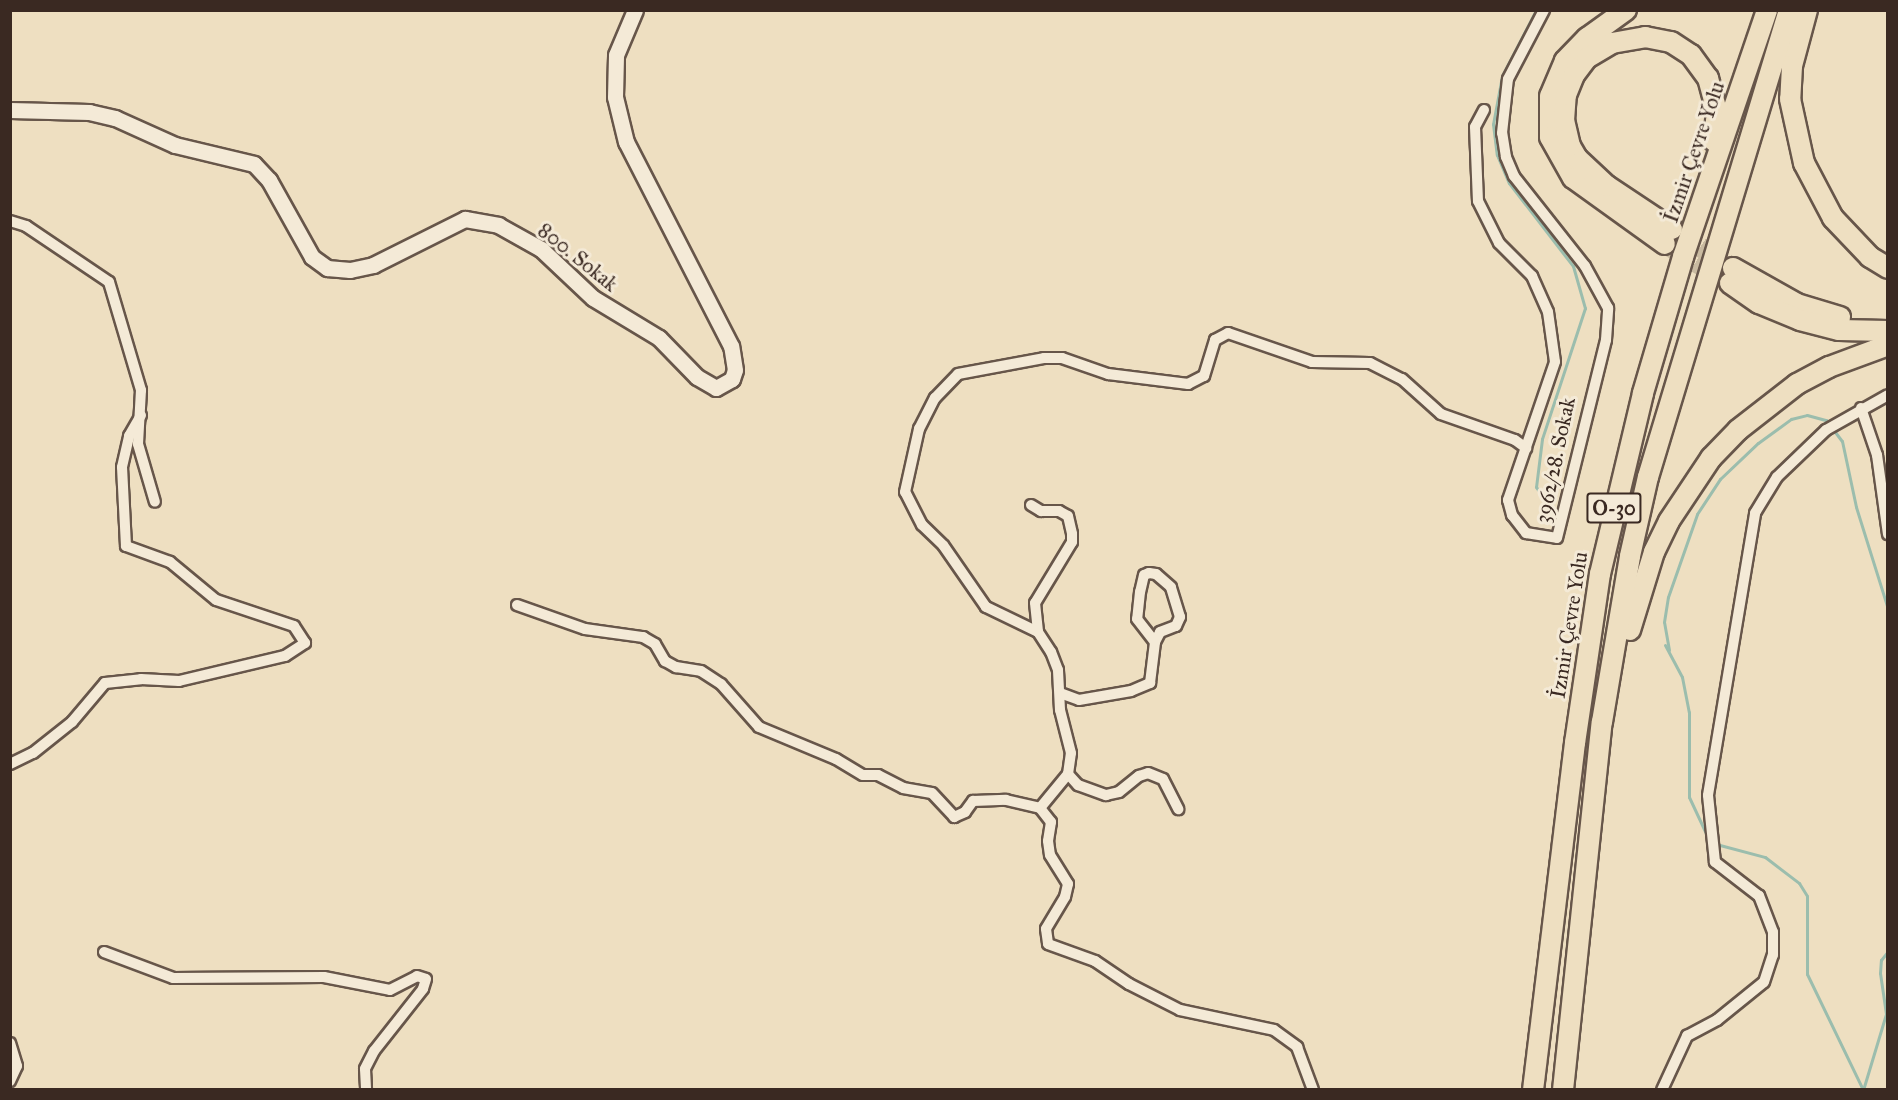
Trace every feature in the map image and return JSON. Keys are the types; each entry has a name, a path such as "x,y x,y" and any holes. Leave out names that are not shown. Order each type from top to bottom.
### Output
{"highway":[{"path":"1626,10 1587,38 1565,61 1550,96 1550,137 1564,167 1580,185 1669,237 1592,174 1577,158 1565,134 1566,95 1574,75 1587,58 1612,43 1645,38 1671,42 1699,62 1713,88 1717,130 1683,257"},
{"name":"İzmir Çevre Yolu","path":"1533,1089 1575,743 1600,574 1640,404 1683,257 1767,10"},
{"name":"O-30","path":"1563,1089 1602,722 1648,477 1789,10"},
{"path":"1807,10 1792,66 1790,99 1804,162 1833,218 1870,257 1887,268"},
{"path":"1887,320 1824,314 1732,276 1759,303 1800,320 1839,330 1887,331"},
{"path":"1586,877 1635,604 1669,521 1711,458 1768,406 1829,367 1887,345"}],"main road":[{"name":"800. Sokak","path":"10,110 89,112 115,117 176,146 254,164 269,180 312,257 327,268 350,270 373,266 465,219 498,225 541,249 593,298 659,338 697,377 716,387 732,379 735,370 731,346 626,141 615,98 616,55 635,10"}],"street":[{"name":"3962/28. Sokak","path":"1485,110 1475,127 1478,201 1499,243 1532,276 1548,312 1556,362 1508,500 1512,515 1526,533 1557,538 1606,340 1608,308 1586,266 1514,176 1506,157 1502,133 1508,79 1544,10"},
{"path":"10,221 26,226 109,282 141,390 138,444 155,502"},
{"path":"1038,632 986,607 943,545 922,525 908,503 904,482 919,429 935,398 966,371 1062,358 1108,375 1188,384 1204,376 1215,340 1228,333 1312,362 1370,363 1402,379 1441,414 1515,440 1526,448"},
{"path":"1662,1089 1687,1036 1717,1020 1764,982 1773,955 1773,932 1767,909 1753,890 1715,862 1711,843 1709,775 1726,702 1755,513 1777,477 1826,430 1836,422 1887,395"},
{"path":"1861,408 1877,455 1887,534"},
{"path":"10,764 33,753 72,722 105,683 141,679 179,681 285,656 305,643 294,626 216,600 170,562 126,546 122,467 129,436 141,415"},
{"path":"1031,505 1041,512 1059,510 1068,516 1072,534 1072,542 1035,603 1038,632 1058,670 1071,753 1068,774 1040,808"},
{"path":"1060,693 1079,700 1143,688 1150,683 1154,667 1155,642 1160,632 1176,626 1180,617 1171,587 1156,574 1149,573 1140,592 1137,619 1155,642"},
{"path":"516,605 585,629 643,637 655,644 665,661 676,668 701,671 721,684 759,727 836,759 863,775 878,775 903,788 932,793 954,817 965,812 973,801 1006,800 1040,808 1051,822 1050,855 1068,884 1065,897 1046,929 1048,944 1095,961 1129,984 1180,1010 1274,1030 1297,1047 1313,1089"},
{"path":"1068,774 1078,785 1106,795 1119,792 1139,776 1148,773 1163,779 1178,809"},
{"path":"104,952 173,978 324,977 390,990 417,976 426,979 423,989 374,1051 365,1069 366,1089"},
{"path":"10,1043 17,1066 10,1081"}],"waterway":[{"path":"1536,10 1502,76 1493,124 1497,155 1509,183 1573,266 1585,308 1542,439 1536,487 1556,514"},
{"path":"1669,650 1664,622 1668,597 1697,514 1720,479 1758,443 1791,419 1807,415 1826,420 1842,441 1856,507 1888,609"},
{"path":"1665,645 1682,677 1689,712 1689,797 1710,842"},
{"path":"1716,844 1765,857 1799,883 1807,896 1807,974 1863,1090"},
{"path":"1863,1090 1886,1014 1880,973 1881,960 1888,951"}],"tunnel":[{"path":"1675,231 1733,268"},
{"path":"1670,247 1730,283"}]}
